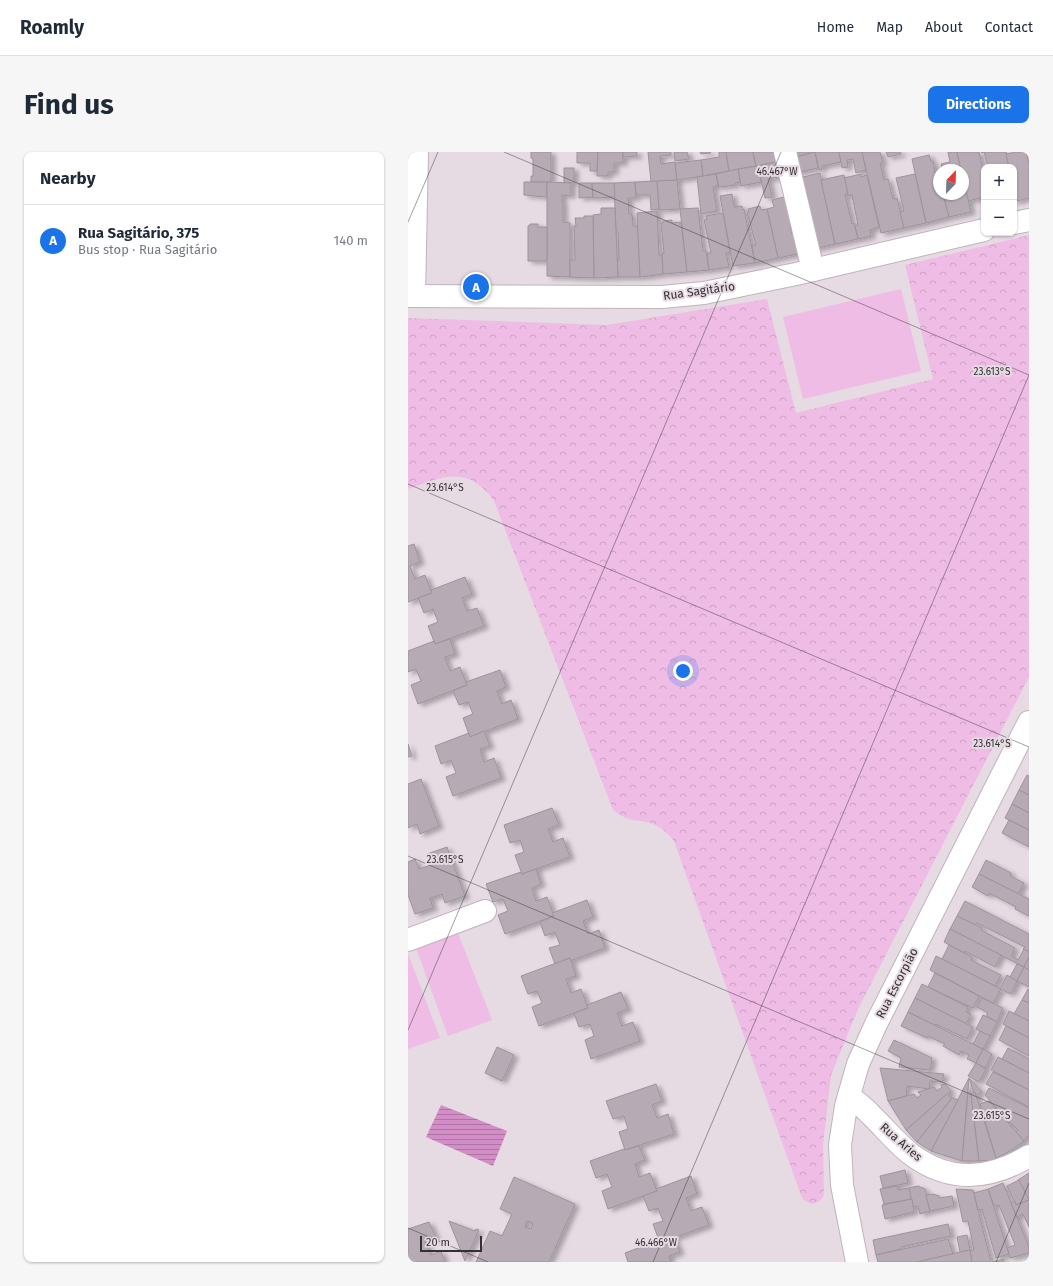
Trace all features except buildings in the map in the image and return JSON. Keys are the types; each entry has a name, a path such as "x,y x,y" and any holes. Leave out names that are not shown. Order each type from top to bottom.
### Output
{"street":[{"path":"411,296 418,152"},
{"path":"785,152 813,270"},
{"path":"1017,222 1029,220"},
{"name":"Rua Sagitário","path":"411,296 662,297 704,293 813,270 981,231"},
{"name":"Rua Escorpião","path":"857,1262 842,1185 840,1145 849,1096 858,1064 876,1024 1029,722"},
{"path":"408,940 485,911"},
{"name":"Rua Aries","path":"849,1096 870,1113 894,1139 912,1154 931,1167 946,1172 971,1176 998,1171 1015,1165 1029,1156"}],"green space":[{"path":"1029,235 1029,677 858,1009 831,1075 823,1145 824,1195 820,1201 812,1204 802,1198 674,841 658,827 646,822 632,820 613,810 494,501 475,482 465,478 455,477 433,480 408,489 408,318 607,325 767,299 796,413 933,379 905,265"},
{"path":"901,289 921,371 803,399 783,317"},
{"path":"458,933 492,1020 448,1036 416,948"},
{"path":"408,954 440,1038 408,1049"}],"shaded area":[{"path":"441,1105 507,1131 493,1166 426,1137"}],"place":[{"name":"Rua Sagitário, 375","path":"476,287"}]}
